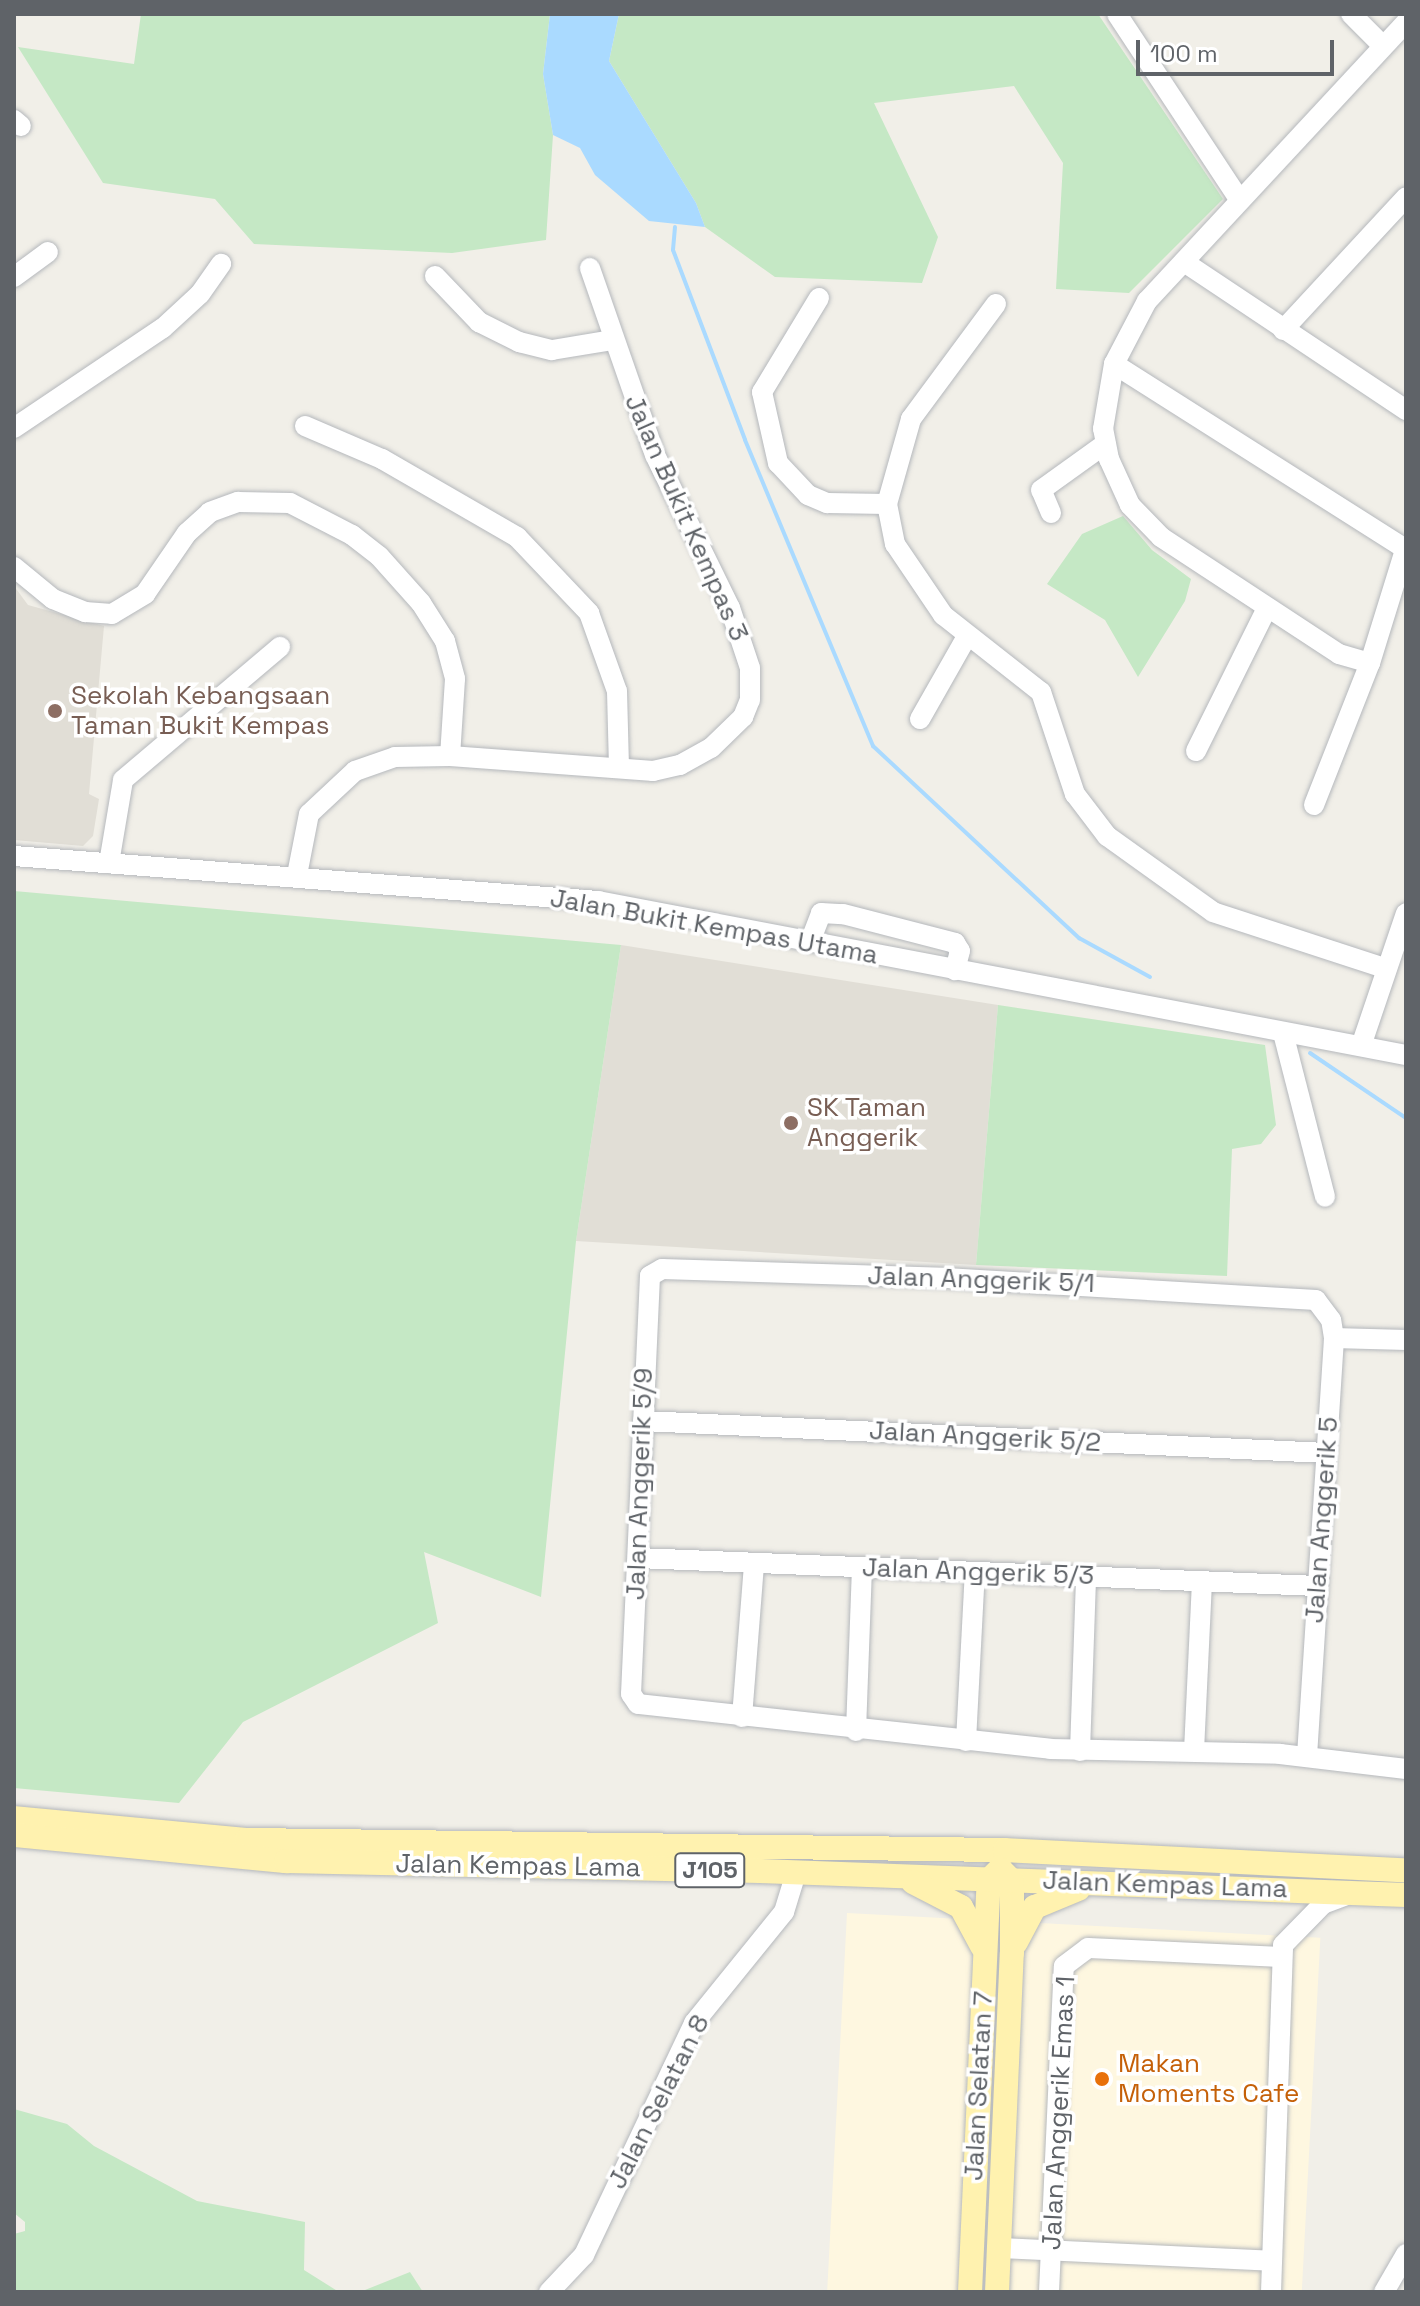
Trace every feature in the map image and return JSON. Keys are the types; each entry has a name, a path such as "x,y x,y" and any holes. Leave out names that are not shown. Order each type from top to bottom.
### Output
{"main road":[{"name":"Jalan Kempas Lama","path":"14,1818 247,1840 906,1849 1092,1854 1406,1870"},
{"name":"Jalan Kempas Lama","path":"14,1835 286,1861 903,1878 1000,1876 1406,1895"},
{"path":"906,1849 979,1857 1000,1876 1026,1858 1092,1854"},
{"name":"Jalan Selatan 7","path":"997,2292 1012,1953 1000,1876"},
{"name":"Jalan Selatan 7","path":"970,2292 985,1960 1000,1876"},
{"path":"903,1878 968,1913 985,1960"},
{"path":"1012,1953 1035,1907 1056,1894 1107,1882"}],"street":[{"path":"1117,14 1239,199"},
{"path":"1351,14 1383,46"},
{"path":"1370,663 1339,654 1266,610 1161,537 1130,505 1105,444 1105,407 1114,364 1143,307 1239,199 1406,22"},
{"path":"1283,330 1406,197"},
{"path":"14,277 48,252"},
{"path":"1184,262 1406,410"},
{"path":"14,428 163,328 200,294 221,264"},
{"name":"Jalan Bukit Kempas 3","path":"297,875 309,814 355,771 395,757 450,756 653,771 680,765 728,733 750,700 750,668 730,608 655,455 590,268"},
{"path":"435,276 479,322 519,342 552,350 613,340"},
{"path":"819,298 762,392 778,463 808,495 827,503 887,504"},
{"path":"996,304 911,419 887,504 895,544 909,568 966,638 1027,676 1041,692 1075,794 1107,836 1213,912 1384,968"},
{"path":"1114,364 1406,548 1370,663 1314,805"},
{"path":"305,426 382,459 517,537 589,613 617,691 619,768"},
{"path":"1051,513 1041,490 1105,444"},
{"path":"14,567 53,599 85,612 112,614 145,594 187,533 210,512 238,502 290,503 352,535 421,603 445,641 455,679 450,756"},
{"path":"1196,751 1266,610"},
{"path":"920,719 966,638"},
{"path":"109,863 123,780 280,647"},
{"name":"Jalan Bukit Kempas Utama","path":"14,856 297,875 598,901 1406,1055"},
{"path":"810,942 821,913 843,914 955,943 960,951 955,970"},
{"path":"1361,1046 1384,968 1406,913"},
{"path":"1283,1033 1325,1197"},
{"name":"Jalan Anggerik 5/1","path":"655,1271 950,1278 1307,1296"},
{"name":"Jalan Anggerik 5/9","path":"655,1271 648,1282 634,1700 742,1717"},
{"name":"Jalan Anggerik 5","path":"1307,1296 1325,1309 1334,1338 1307,1756"},
{"path":"1334,1338 1406,1340"},
{"name":"Jalan Anggerik 5/2","path":"643,1421 1326,1453"},
{"name":"Jalan Anggerik 5/3","path":"638,1558 1318,1586"},
{"path":"754,1563 742,1717 856,1731 1080,1751 1194,1751 1307,1756 1406,1769"},
{"path":"856,1731 862,1567"},
{"path":"966,1741 975,1572"},
{"path":"1080,1751 1086,1577"},
{"path":"1194,1751 1202,1581"},
{"name":"Jalan Selatan 8","path":"549,2292 584,2255 694,2023 784,1912 796,1873"},
{"path":"1271,2292 1283,1945 1335,1896 1374,1892"},
{"name":"Jalan Anggerik Emas 1","path":"1049,2292 1064,1966 1088,1948 1282,1957"},
{"path":"1000,2248 1272,2261"},
{"path":"1384,2292 1406,2254"}],"shaded area":[{"name":"Sekolah Kebangsaan Taman Bukit Kempas","path":"14,586 28,605 104,626 89,794 99,799 93,836 83,846 14,840"},
{"name":"SK Taman Anggerik","path":"621,945 998,1005 976,1265 576,1241"},
{"path":"847,1913 1320,1938 1302,2292 827,2291"}],"green space":[{"path":"141,14 550,14 543,74 553,135 546,240 452,253 254,244 215,199 103,183 18,47 134,64"},
{"path":"619,14 1098,14 1223,199 1129,293 1056,289 1063,163 1014,86 874,103 938,237 922,283 775,277 705,227 696,203 609,61"},
{"path":"1123,516 1152,550 1191,579 1185,601 1138,677 1105,620 1047,584 1082,534"},
{"path":"14,891 621,945 576,1241 541,1597 424,1552 438,1623 243,1722 179,1803 14,1788"},
{"path":"998,1005 1265,1045 1276,1125 1261,1144 1232,1149 1227,1276 976,1265"},
{"path":"14,2109 67,2124 94,2146 197,2201 305,2222 304,2270 339,2292 14,2292 14,2234 25,2231 25,2222 14,2213"},
{"path":"410,2272 423,2292 360,2292"}],"water":[{"path":"550,14 619,14 609,61 696,203 705,227 649,221 595,175 580,148 553,135 543,74"}],"waterway":[{"path":"675,227 673,250 745,440 873,746 1079,938 1150,977"},
{"path":"1310,1053 1406,1118"}],"place":[{"name":"Sekolah Kebangsaan Taman Bukit Kempas","path":"55,711"},
{"name":"SK Taman Anggerik","path":"791,1123"},
{"name":"Makan Moments Cafe","path":"1102,2079"}]}
